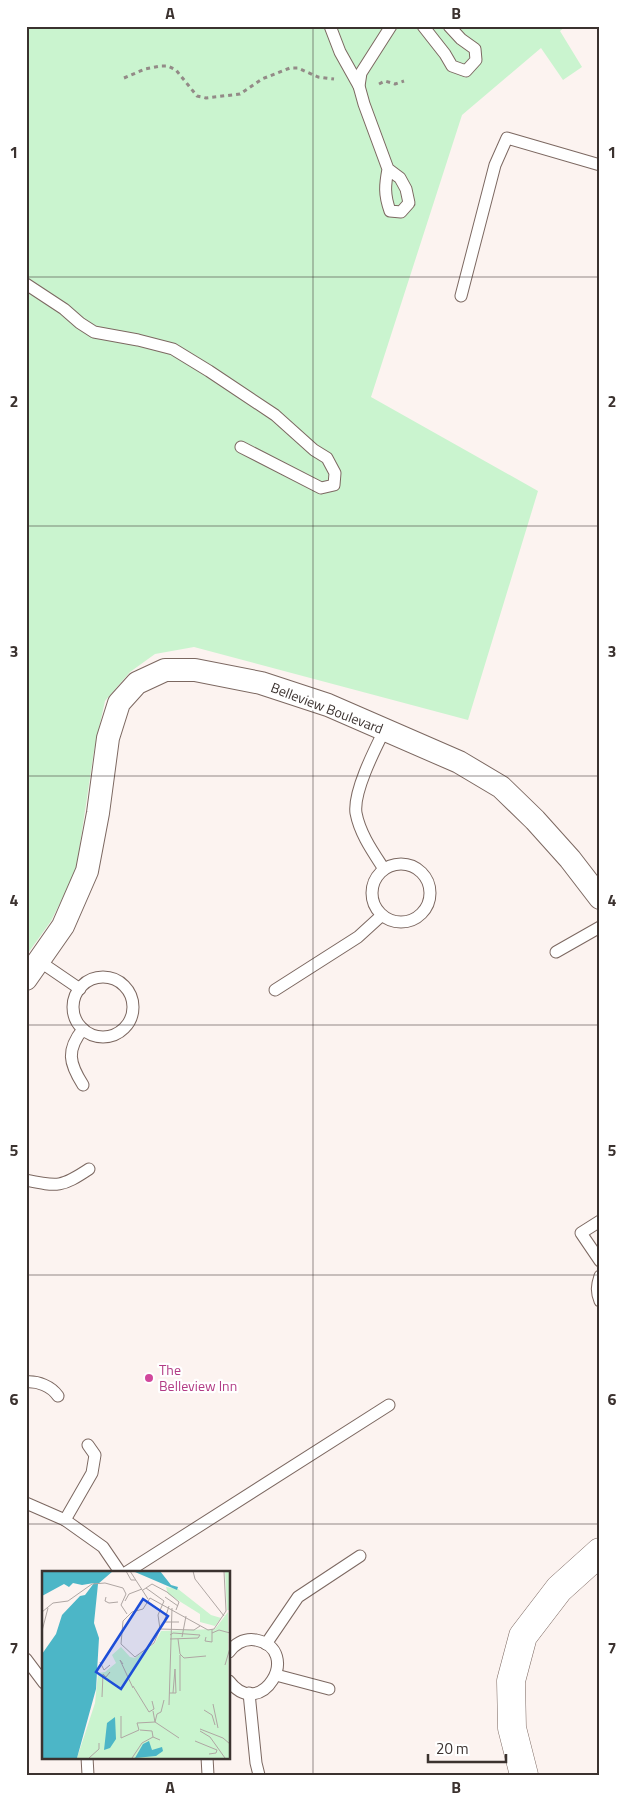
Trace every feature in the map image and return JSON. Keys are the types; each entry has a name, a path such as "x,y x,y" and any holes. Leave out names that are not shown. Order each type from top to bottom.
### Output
{"street":[{"name":"Belleview Boulevard","path":"26,979 64,926 86,871 98,813 108,738 118,703 137,684 165,670 195,670 261,683 328,705 459,762 501,787 536,820 570,858 600,898"},
{"path":"524,1775 512,1728 511,1681 524,1636 559,1589 600,1552"}],"lane":[{"path":"330,26 340,52 359,86 388,169"},
{"path":"359,86 365,67 391,26"},
{"path":"423,26 452,66 466,71 476,60 475,49 461,39 449,26"},
{"path":"462,296 496,165 507,138 600,165"},
{"path":"26,284 94,332 138,340 173,350 209,371 275,415 314,450 326,458 335,474 334,485 321,488 241,447"},
{"path":"384,869 366,841 356,812 361,782 385,729"},
{"path":"404,864 414,866 422,872 428,880 430,895 425,910 419,917 409,922 399,923 389,921 381,916 375,909 371,891 377,875 384,869 404,864"},
{"path":"275,990 358,937 381,916"},
{"path":"556,952 600,927"},
{"path":"39,961 80,989"},
{"path":"95,978 114,979 122,984 132,999 134,1009 126,1026 119,1033 101,1037 92,1035 83,1029 74,1014 73,1005 80,989 95,978"},
{"path":"83,1029 75,1039 71,1049 71,1060 76,1074 83,1085"},
{"path":"26,1180 58,1186 74,1179 89,1169"},
{"path":"600,1221 581,1232 600,1261"},
{"path":"600,1276 597,1285 597,1295 600,1301"},
{"path":"26,1382 35,1381 54,1390 58,1396"},
{"path":"129,1571 389,1405"},
{"path":"65,1520 92,1473 95,1455 88,1444"},
{"path":"26,1503 65,1520 102,1547 119,1571"},
{"path":"266,1644 298,1597 360,1556"},
{"path":"230,1651 240,1642 249,1639 258,1641 266,1644 277,1658 278,1667 272,1683 265,1689 248,1693 240,1691 230,1682"},
{"path":"26,1659 42,1680"},
{"path":"276,1675 328,1689"},
{"path":"248,1693 259,1775"},
{"path":"87,1758 88,1775"},
{"path":"207,1758 208,1775"}],"path":[{"path":"124,78 145,69 168,66 176,70 197,96 206,98 240,94 262,79 290,68 298,68 318,77 342,80"},
{"path":"377,85 385,82 395,84 404,81"}],"green space":[{"path":"26,26 566,26 560,31 582,67 563,80 541,48 462,115 371,397 538,491 468,720 194,647 155,654 130,672 105,701 94,751 76,871 51,921 26,956"}],"place":[{"name":"The Belleview Inn","path":"149,1378"}]}
